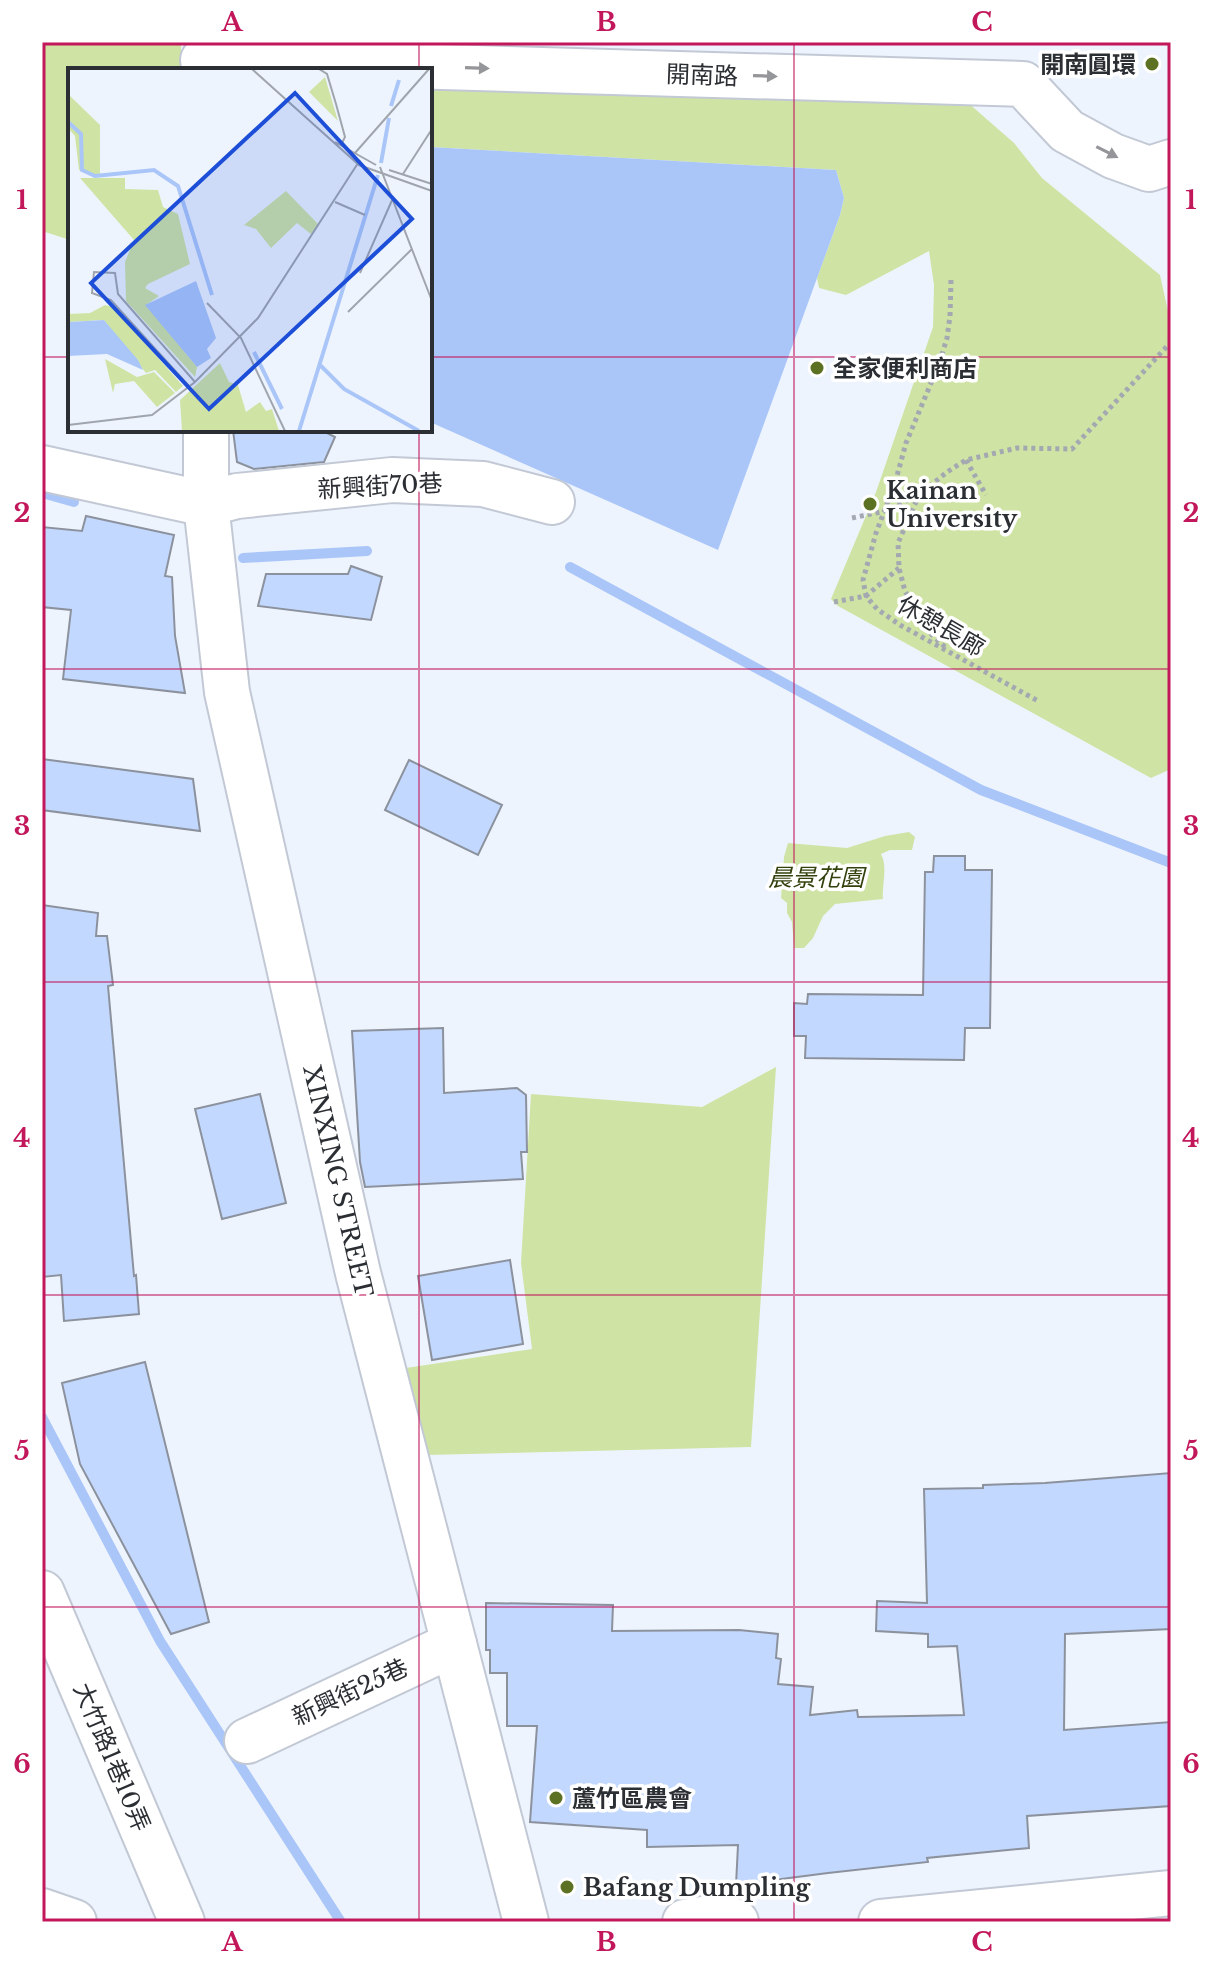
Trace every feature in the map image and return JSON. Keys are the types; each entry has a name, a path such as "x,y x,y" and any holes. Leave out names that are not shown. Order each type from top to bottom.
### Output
{"street":[{"name":"開南路","path":"203,57 1023,84 1067,131 1113,156 1149,169 1171,162"},
{"name":"XINXING STREET","path":"206,432 206,504 227,692 358,1273 526,1922"},
{"path":"42,468 206,504"},
{"name":"新興街70巷","path":"206,504 237,496 392,480 483,484 552,502"},
{"name":"大竹路1巷10弄","path":"42,1593 182,1922"},
{"name":"新興街25巷","path":"247,1741 454,1644"},
{"path":"881,1922 1171,1893"},
{"path":"42,1911 74,1922"},
{"path":"685,1922 721,1916 736,1922"}],"path":[{"name":"休憩長廊","path":"951,280 947,338 906,443 876,533 863,580 866,596 877,609 900,625 1040,702"},
{"path":"852,518 885,511 919,495 966,460 1017,448 1072,449 1171,342"},
{"path":"966,460 986,495"},
{"path":"919,495 898,543 899,568 905,591 916,612 932,635 951,652"},
{"path":"834,602 866,596 899,568"}],"green space":[{"path":"42,42 181,42 181,68 68,68 68,239 42,231"},
{"path":"432,84 966,101 1014,143 1042,178 1160,275 1171,325 1171,769 1151,778 838,606 831,599 876,492 933,327 934,285 929,251 846,295 819,288 817,278 844,198 836,170 432,147"},
{"name":"晨景花園","path":"909,832 915,837 912,850 890,850 881,854 883,899 835,904 823,916 813,938 804,948 794,948 792,922 787,913 787,903 781,898 788,843 847,848"},
{"path":"776,1067 751,1447 426,1455 406,1368 532,1349 521,1263 531,1094 702,1107"}],"water":[{"path":"432,147 836,170 844,198 840,215 718,550 432,423"}],"building":[{"path":"233,432 325,432 335,437 324,462 254,469 237,462"},
{"path":"86,516 174,535 165,576 172,577 175,636 185,693 63,679 71,610 42,607 42,527 82,531"},
{"path":"351,566 382,577 371,620 258,606 266,574 348,574"},
{"path":"42,759 193,779 200,831 42,810"},
{"path":"409,760 502,805 478,855 385,810"},
{"path":"934,856 965,856 965,870 992,870 990,1028 965,1028 964,1060 805,1058 806,1036 794,1036 794,1003 807,1004 808,994 923,995 925,872 933,872"},
{"path":"42,905 98,913 96,936 107,936 113,985 108,986 139,1314 64,1321 61,1275 42,1277"},
{"path":"443,1028 444,1093 517,1088 526,1095 527,1152 521,1152 523,1179 365,1187 360,1162 352,1031"},
{"path":"260,1094 286,1203 222,1219 195,1109"},
{"path":"510,1260 523,1344 432,1360 418,1276"},
{"path":"145,1362 209,1622 171,1634 80,1464 62,1383"},
{"path":"1171,1473 1171,1629 1065,1634 1064,1730 1171,1722 1171,1806 1027,1816 1029,1848 927,1858 928,1862 736,1885 738,1845 647,1847 647,1830 530,1822 537,1726 507,1726 507,1673 490,1673 490,1650 486,1650 486,1603 613,1605 612,1631 739,1630 778,1634 776,1658 781,1659 778,1684 813,1687 810,1715 857,1710 858,1717 964,1715 957,1646 928,1647 928,1634 876,1631 877,1601 927,1603 924,1489 983,1488 983,1485"}],"waterway":[{"path":"42,493 74,502"},
{"path":"243,558 367,551"},
{"path":"570,567 981,790 1171,863"},
{"path":"42,1417 160,1641 341,1922"}],"place":[{"name":"開南圓環","path":"1152,64"},
{"name":"全家便利商店","path":"817,368"},
{"name":"Kainan University","path":"870,504"},
{"name":"蘆竹區農會","path":"556,1798"},
{"name":"Bafang Dumpling","path":"567,1887"}]}
